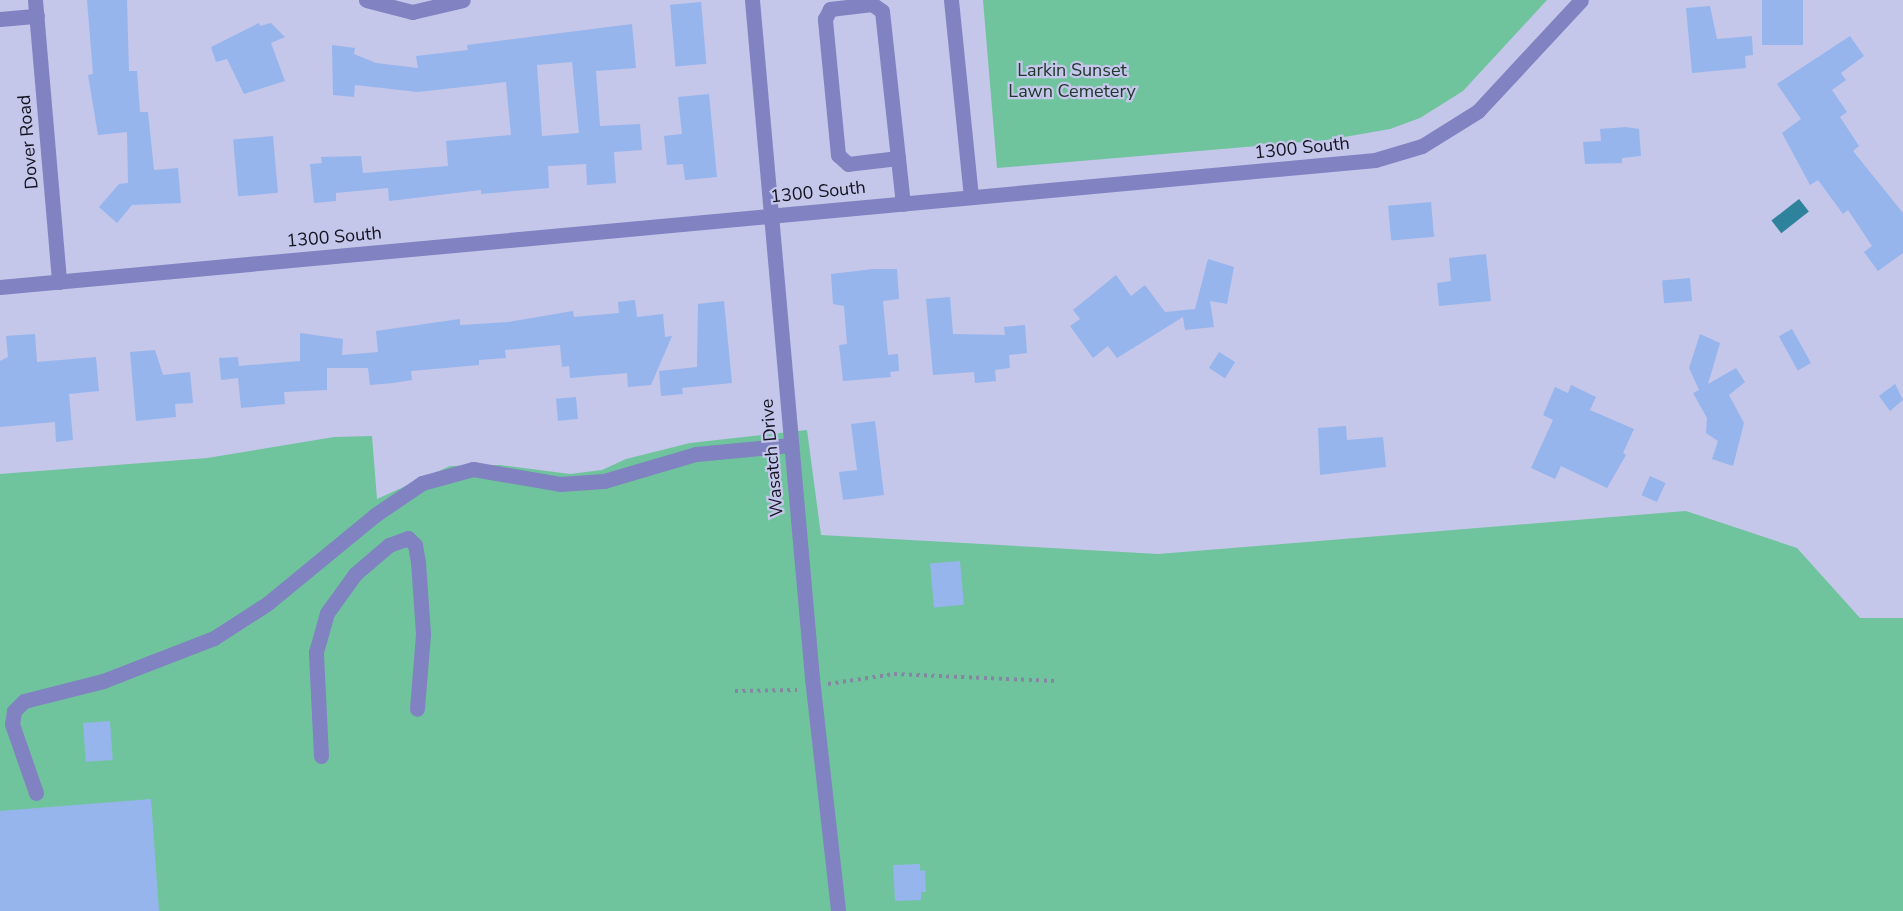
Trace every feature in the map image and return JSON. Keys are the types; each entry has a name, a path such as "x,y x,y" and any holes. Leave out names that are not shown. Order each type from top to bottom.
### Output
{"street":[{"path":"366,0 412,12 463,0"},
{"name":"Wasatch Drive","path":"752,0 791,445 838,911"},
{"path":"951,0 971,197"},
{"name":"1300 South","path":"0,287 1305,168 1400,153 1443,136 1478,111 1581,0"},
{"path":"898,158 848,164 838,155 825,20 830,9 872,4 882,11 898,158 903,204"},
{"path":"0,19 36,8"},
{"name":"Dover Road","path":"36,8 59,282"},
{"path":"36,793 12,724 14,711 24,701 103,681 214,638 268,603 375,514 422,483 472,469 560,484 604,481 696,454 791,445"},
{"path":"321,756 316,652 327,613 355,574 399,539 408,538 415,545 418,562 423,634 417,709"}],"path":[{"path":"830,684 894,674 1057,681"},
{"path":"735,691 792,691"}],"green space":[{"name":"Larkin Sunset Lawn Cemetery","path":"983,0 1547,0 1463,91 1420,118 1390,129 1327,140 997,168"},
{"path":"807,430 821,535 1158,554 1686,511 1797,548 1860,618 1903,618 1903,911 0,911 0,474 207,458 334,437 372,436 377,499 450,466 500,465 570,474 602,470 626,459 690,443"}],"water":[{"path":"1799,199 1809,212 1781,233 1771,221"}],"building":[{"path":"87,0 127,0 129,71 137,71 140,112 148,112 154,170 178,168 181,203 132,205 117,223 99,207 119,184 128,183 127,132 98,135 88,75 93,74"},
{"path":"1762,0 1803,0 1803,45 1762,45"},
{"path":"701,2 706,64 676,66 670,5"},
{"path":"1710,6 1717,39 1752,36 1753,55 1745,56 1746,68 1692,73 1686,8"},
{"path":"259,23 260,26 271,23 285,37 271,43 285,81 244,94 227,59 216,62 211,47"},
{"path":"632,24 636,68 596,71 600,126 640,124 642,150 614,152 616,183 587,185 586,164 548,166 549,188 481,194 481,190 389,201 388,188 336,193 336,201 314,203 310,164 322,163 321,157 361,156 363,173 448,166 446,141 511,135 506,82 418,92 355,85 354,97 333,95 332,45 355,48 354,54 376,63 418,68 416,56 468,50 467,45","holes":["572,62 579,133 542,136 537,65"]},
{"path":"1850,36 1864,56 1841,73 1846,80 1832,90 1847,112 1840,117 1859,146 1853,151 1903,213 1903,253 1878,271 1864,252 1872,246 1848,210 1843,214 1818,180 1810,185 1782,133 1801,119 1777,84"},
{"path":"709,94 717,177 685,180 683,164 667,165 664,136 682,134 678,97"},
{"path":"1626,127 1639,129 1641,156 1622,158 1622,163 1585,164 1583,142 1601,141 1600,129"},
{"path":"273,136 278,193 238,196 233,139"},
{"path":"1431,202 1434,237 1391,241 1388,206"},
{"path":"1486,254 1491,301 1439,306 1437,283 1451,281 1449,258"},
{"path":"1208,259 1234,267 1227,304 1210,301 1214,327 1185,330 1183,317 1117,358 1108,346 1093,358 1070,326 1080,319 1073,310 1116,275 1131,296 1145,285 1165,312 1195,309"},
{"path":"873,269 897,269 899,299 883,301 888,355 898,354 899,371 890,372 891,377 843,381 839,345 847,344 844,306 833,304 831,274"},
{"path":"1690,278 1692,301 1664,303 1662,280"},
{"path":"950,297 953,334 1005,335 1004,327 1025,325 1027,353 1009,355 1010,368 995,370 996,381 975,383 974,372 933,375 926,299"},
{"path":"635,300 637,317 663,314 665,337 672,336 651,385 628,387 627,373 570,378 569,366 562,367 560,345 505,350 506,358 479,360 479,365 411,371 412,380 393,383 370,385 368,368 327,368 327,390 284,392 285,404 241,408 238,378 221,380 219,358 238,357 239,366 300,361 300,333 343,339 342,355 378,352 376,331 460,319 460,325 508,322 573,311 574,317 619,313 618,302"},
{"path":"724,301 732,383 682,388 683,394 661,396 659,371 697,367 698,304"},
{"path":"1792,329 1811,363 1798,370 1779,336"},
{"path":"35,334 37,362 96,357 99,391 69,394 73,440 56,442 55,422 0,427 0,361 8,357 6,336"},
{"path":"1700,334 1720,343 1708,384 1736,368 1745,382 1729,395 1744,423 1733,466 1712,459 1718,441 1706,433 1707,418 1693,393 1699,390 1689,368"},
{"path":"155,350 163,375 190,372 193,403 175,404 176,417 136,421 130,352"},
{"path":"1219,352 1235,362 1225,378 1209,368"},
{"path":"1895,384 1903,400 1890,411 1879,396"},
{"path":"1571,385 1596,397 1590,410 1634,429 1623,453 1626,455 1607,488 1561,466 1555,479 1531,468 1553,420 1543,415 1555,387 1568,393"},
{"path":"576,397 578,419 558,421 556,399"},
{"path":"875,421 884,495 843,500 839,472 857,470 851,424"},
{"path":"1346,426 1347,440 1383,437 1386,467 1320,475 1318,428"},
{"path":"1650,476 1666,483 1657,502 1641,495"},
{"path":"960,561 964,605 934,607 930,564"},
{"path":"110,721 113,760 86,762 83,723"},
{"path":"151,799 159,911 0,911 0,811"},
{"path":"920,864 920,871 925,870 926,892 921,892 921,900 895,901 893,865"}]}
